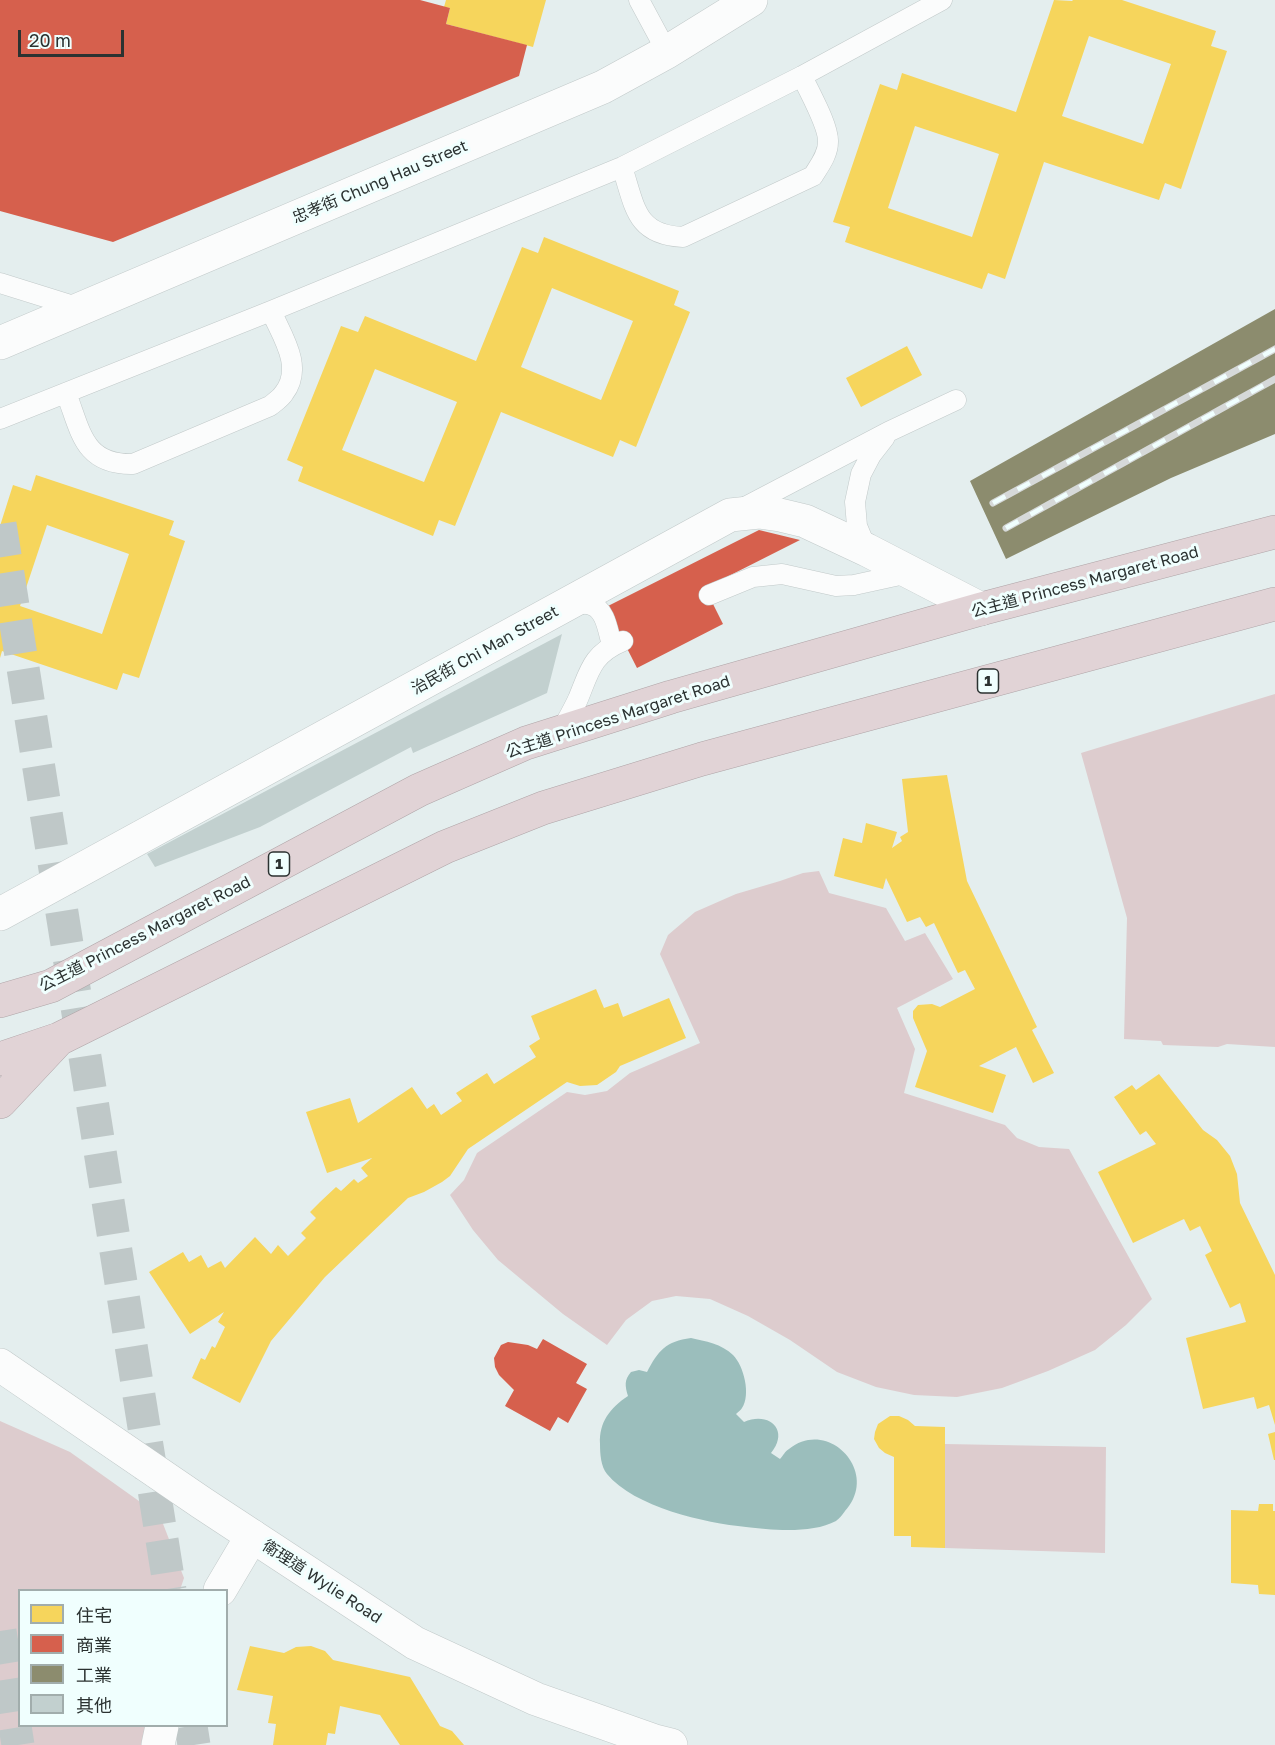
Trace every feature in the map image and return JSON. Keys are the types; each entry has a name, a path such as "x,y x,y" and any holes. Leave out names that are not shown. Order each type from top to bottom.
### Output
{"highway":[{"name":"公主道 Princess Margaret Road","path":"0,1001 51,986 419,790 526,743 671,697 981,609 1275,532"},
{"name":"1","path":"0,1059 59,1039 445,847 543,808 702,759 1275,604"},
{"path":"0,1102 59,1039"}],"street":[{"name":"忠孝街 Chung Hau Street","path":"0,343 603,87 667,52 751,0"},
{"name":"治民街 Chi Man Street","path":"0,914 730,515 759,512 804,521 867,550 981,609"},
{"name":"衛理道 Wylie Road","path":"4,1370 415,1643 536,1700 671,1745"},
{"path":"221,1589 252,1536"},
{"path":"158,1745 162,1727"}],"lane":[{"path":"639,0 667,52"},
{"path":"0,419 622,167 802,76 942,0"},
{"path":"622,167 641,221 653,231 667,236 683,237 813,176 824,160 829,142 824,122 802,76"},
{"path":"0,283 81,309"},
{"path":"66,393 87,446 97,456 117,465 133,464 270,406 285,393 293,374 291,356 271,311"},
{"path":"730,515 888,432 956,400"},
{"path":"867,550 857,526 855,502 861,474 871,455 888,432"},
{"path":"709,596 753,577 782,574 836,586 854,585 910,573"},
{"path":"560,733 577,701 592,664 602,652 618,643 599,609 592,605 571,603"}],"shaded area":[{"path":"1275,694 1275,1047 1227,1044 1218,1047 1163,1045 1161,1041 1124,1039 1127,918 1081,753"},
{"path":"819,871 829,893 886,908 905,941 925,933 953,979 897,1008 915,1049 904,1093 1005,1125 1017,1138 1039,1147 1069,1149 1152,1299 1126,1325 1095,1350 1002,1388 957,1397 914,1395 876,1387 837,1372 790,1340 748,1316 710,1299 676,1296 652,1301 626,1320 607,1345 563,1314 498,1260 473,1230 450,1195 464,1180 477,1153 567,1092 585,1095 607,1091 630,1073 700,1043 660,954 668,935 695,912 736,894 803,873"},
{"path":"0,1421 70,1452 160,1516 184,1578 180,1589 18,1589 18,1727 147,1727 143,1745 0,1745"},
{"path":"945,1444 1106,1447 1105,1553 945,1548"}],"water":[{"path":"691,1338 719,1346 729,1351 737,1360 745,1381 746,1396 742,1408 736,1414 744,1422 761,1419 774,1425 778,1437 771,1453 780,1459 788,1450 804,1441 819,1440 833,1444 845,1453 853,1466 857,1480 855,1496 837,1520 815,1528 791,1530 711,1522 671,1511 634,1496 607,1474 603,1468 601,1456 601,1429 611,1411 628,1396 627,1378 631,1372 639,1370 647,1372 664,1348 682,1339"}],"building: 住宅":[{"path":"446,0 546,0 533,47 446,24 450,8 444,7"},
{"path":"1054,0 1122,0 1216,31 1211,46 1227,51 1181,189 1165,183 1159,200 1044,162 1005,279 988,273 982,289 845,242 850,227 833,222 880,84 897,90 902,73 1016,112","holes":["1089,36 1171,64 1143,144 1062,116","915,126 999,154 972,237 888,208"]},
{"path":"544,237 679,291 674,305 690,312 636,447 620,440 613,457 501,412 455,526 439,520 433,536 298,481 303,467 287,460 341,326 358,332 365,316 476,361 522,247 538,253","holes":["552,288 633,321 601,400 521,367","375,369 457,402 424,482 342,450"]},
{"path":"907,346 922,375 861,407 846,378"},
{"path":"36,475 174,521 169,535 185,541 139,678 123,673 117,690 2,651 0,658 0,526 13,485 31,491","holes":["47,525 129,554 102,634 20,606"]},
{"path":"947,775 967,881 1037,1027 1032,1030 1054,1073 1033,1083 1016,1047 979,1066 1006,1075 993,1113 915,1087 927,1051 913,1018 913,1011 918,1005 932,1004 940,1007 975,989 965,970 958,973 934,923 926,927 920,917 907,922 886,878 883,889 834,876 843,838 862,843 866,823 897,832 892,848 902,841 900,837 908,832 902,779"},
{"path":"596,989 604,1008 618,1003 623,1017 669,998 686,1038 620,1066 616,1072 597,1085 580,1086 567,1082 468,1149 450,1176 442,1182 408,1198 325,1277 271,1341 240,1403 192,1378 201,1358 205,1360 212,1346 215,1348 225,1327 218,1322 224,1312 190,1334 149,1272 183,1252 189,1262 201,1255 208,1268 221,1261 225,1268 255,1237 271,1254 278,1245 288,1256 306,1238 301,1233 316,1218 310,1212 336,1187 341,1191 354,1179 358,1183 368,1176 361,1168 372,1158 327,1173 306,1112 350,1098 358,1123 412,1087 427,1109 434,1104 441,1115 462,1101 456,1093 487,1073 494,1084 536,1057 529,1046 540,1039 531,1016"},
{"path":"1159,1074 1203,1130 1217,1140 1230,1156 1237,1174 1240,1203 1275,1275 1275,1425 1269,1405 1257,1409 1254,1397 1203,1409 1186,1338 1246,1322 1240,1303 1230,1308 1205,1255 1212,1251 1200,1226 1190,1231 1184,1219 1133,1243 1098,1172 1156,1144 1146,1131 1140,1135 1114,1097 1132,1085 1136,1090"},
{"path":"890,1416 899,1416 915,1426 945,1427 945,1548 911,1547 911,1536 894,1536 894,1457 879,1448 874,1439 878,1424"},
{"path":"1275,1432 1275,1460 1274,1460 1268,1434"},
{"path":"1259,1504 1273,1504 1273,1511 1275,1511 1275,1595 1259,1594 1258,1585 1231,1583 1231,1510 1258,1511"},
{"path":"250,1646 284,1653 296,1647 311,1646 325,1651 333,1660 410,1677 440,1726 452,1731 464,1745 400,1745 380,1715 340,1706 335,1734 328,1733 326,1745 273,1745 276,1724 268,1723 273,1696 237,1690"}],"building: 商業":[{"path":"0,0 420,0 450,8 446,24 527,45 519,76 113,242 0,211"},
{"path":"759,530 800,540 705,588 723,624 637,668 606,607"},
{"path":"543,1339 587,1364 576,1383 587,1389 568,1423 558,1417 550,1431 505,1406 514,1390 499,1375 494,1358 501,1345 508,1342 537,1349"}],"building: 工業":[{"path":"1275,309 1275,434 1171,478 1006,559 970,481"}],"building: 其他":[{"path":"562,634 547,693 413,753 411,747 260,827 155,867 147,854"}],"tunnel":[{"path":"0,524 170,1589"},
{"path":"0,1631 18,1745"},
{"path":"191,1727 194,1745"}],"railway":[{"path":"993,503 1275,349"},
{"path":"1006,528 1275,379"}]}
